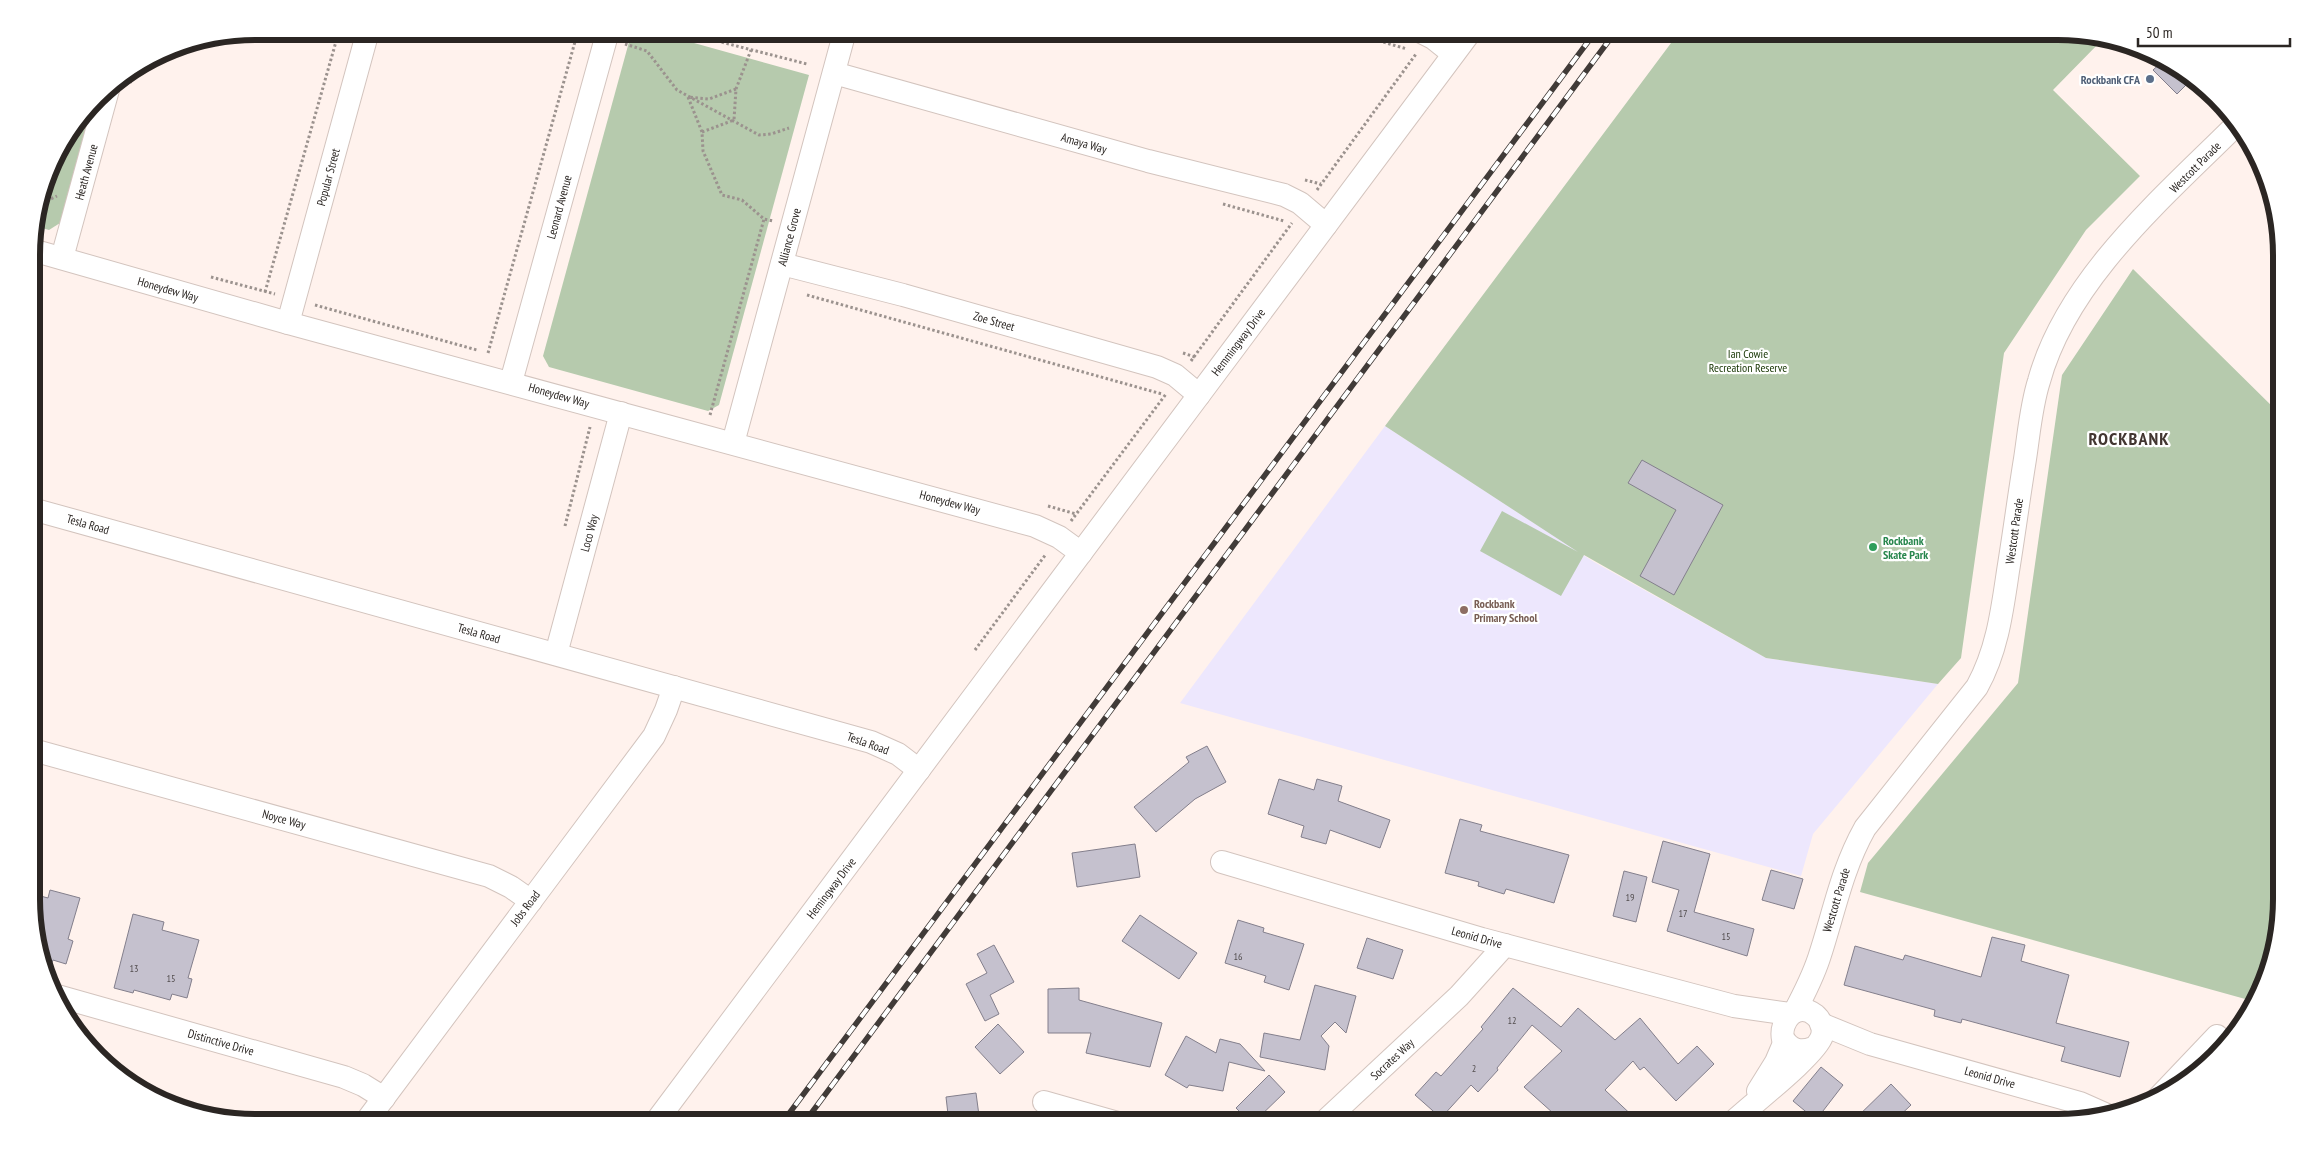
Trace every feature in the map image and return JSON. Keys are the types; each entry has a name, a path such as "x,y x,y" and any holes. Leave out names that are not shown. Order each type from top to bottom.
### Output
{"street":[{"name":"Popular Street","path":"288,323 366,40"},
{"name":"Leonard Avenue","path":"511,382 606,40"},
{"name":"Alliance Grove","path":"733,443 843,40"},
{"path":"1436,40 1453,54"},
{"name":"Hemmingway Drive","path":"1006,653 1464,40"},
{"name":"Amaya Way","path":"834,73 1148,161 1284,195 1305,207 1326,225"},
{"name":"Heath Avenue","path":"62,258 105,101"},
{"name":"Westcott Parade","path":"1820,1021 1815,1004 1819,959 1838,889 1851,853 1865,828 1977,687 1989,665 2003,607 2032,410 2048,351 2066,317 2112,253 2137,224 2232,129"},
{"name":"Honeydew Way","path":"40,252 288,323 511,382 1035,526 1059,537 1081,553"},
{"name":"Zoe Street","path":"782,264 903,295 1157,367 1172,387 1199,395"},
{"name":"Loco Way","path":"556,654 621,412"},
{"name":"Tesla Road","path":"40,511 870,742 898,754 919,770"},
{"name":"Hemingway Drive","path":"662,1114 1006,653"},
{"name":"Jobs Road","path":"372,1114 654,736 674,688"},
{"name":"Noyce Way","path":"40,752 489,876 511,887 531,901"},
{"name":"Leonid Drive","path":"1222,862 1482,939 1734,1006 1793,1012"},
{"name":"Socrates Way","path":"1459,996 1459,988 1477,956 1482,939"},
{"name":"Socrates Way","path":"1333,1114 1459,996 1505,945"},
{"name":"Westcott Parade","path":"1793,1012 1819,959"},
{"name":"Distinctive Drive","path":"64,998 344,1077 363,1085 384,1098"},
{"name":"Leonid Drive","path":"1734,1006 1784,1040"},
{"path":"1741,1114 1776,1062 1784,1040 1782,1025 1793,1012 1808,1011 1820,1021 1822,1036 1788,1074 1742,1114"},
{"name":"Leonid Drive","path":"1820,1021 1870,1044 2080,1103 2097,1110"},
{"path":"2176,1079 2217,1036"},
{"path":"1784,1040 1794,1049 1806,1050 1814,1047"},
{"name":"Leonid Drive","path":"1814,1047 1828,1044 1870,1044"},
{"path":"1044,1102 1088,1114"}],"path":[{"path":"266,292 336,40"},
{"path":"488,353 575,40"},
{"path":"712,40 807,64"},
{"path":"975,650 1172,387 1418,52 1376,40"},
{"path":"634,46 647,51 672,86 688,97 759,135 771,134 789,128"},
{"path":"734,120 736,89 750,50"},
{"path":"688,97 709,99 736,89"},
{"path":"688,97 702,132 703,151 722,195 742,200 764,219 793,224"},
{"path":"702,132 734,120"},
{"path":"710,415 764,219"},
{"path":"802,293 1172,387"},
{"path":"565,526 591,426"}],"shaded area":[{"name":"Rockbank Primary School","path":"1385,426 1594,562 1766,658 1938,684 1813,834 1801,876 1180,703"}],"green space":[{"path":"630,40 683,40 809,75 719,405 708,411 549,367 543,356"},
{"name":"Ian Cowie Recreation Reserve","path":"1673,40 2072,40 2098,44 2053,90 2140,176 2086,230 2004,353 1961,658 1938,684 1766,658 1584,555 1561,596 1480,551 1502,511 1578,552 1385,426"},
{"path":"88,119 60,223 49,230 42,228 51,186 69,147"},
{"path":"2133,269 2273,407 2273,913 2266,955 2248,1000 1860,892 1868,863 2018,683 2062,375"}],"building":[{"path":"2159,65 2188,83 2177,94 2153,70"},
{"path":"1642,460 1723,505 1674,595 1640,576 1676,510 1628,483"},
{"path":"1207,746 1226,782 1195,799 1156,832 1134,807 1189,762 1186,757"},
{"path":"1279,779 1314,790 1317,779 1342,786 1338,801 1390,820 1380,848 1330,830 1326,844 1301,837 1304,826 1268,814"},
{"path":"1460,819 1482,825 1480,831 1569,855 1554,903 1506,889 1504,894 1478,886 1479,882 1445,873"},
{"path":"1663,841 1710,854 1694,912 1754,929 1747,956 1667,931 1679,890 1652,882"},
{"path":"1135,844 1140,877 1077,887 1072,853"},
{"path":"1771,870 1803,879 1794,909 1762,900"},
{"path":"1624,871 1647,877 1636,922 1613,916"},
{"path":"50,890 80,898 68,939 73,941 66,964 53,960 50,966 47,955 40,913 40,896 48,898"},
{"path":"133,914 164,922 162,930 199,940 188,978 192,979 187,998 172,994 170,1000 134,990 133,993 114,988"},
{"path":"1140,915 1197,953 1179,979 1122,941"},
{"path":"1238,920 1264,928 1263,932 1304,944 1289,990 1264,982 1266,976 1225,963"},
{"path":"1992,937 2025,945 2021,961 2069,975 2056,1023 2129,1042 2120,1077 2061,1061 2065,1047 1962,1019 1961,1023 1934,1016 1935,1010 1844,985 1855,946 1903,960 1905,955 1981,977"},
{"path":"1367,938 1403,950 1393,979 1357,968"},
{"path":"994,945 1014,982 990,995 999,1014 985,1021 966,984 987,973 977,954"},
{"path":"1315,985 1356,996 1346,1033 1335,1022 1321,1036 1329,1046 1325,1070 1260,1057 1264,1033 1300,1040"},
{"path":"1079,988 1079,1000 1162,1023 1150,1067 1086,1053 1091,1033 1048,1033 1048,989"},
{"path":"1513,988 1561,1027 1578,1008 1615,1040 1640,1018 1678,1064 1697,1046 1714,1064 1676,1101 1644,1067 1640,1070 1633,1061 1605,1090 1630,1114 1554,1114 1524,1087 1562,1051 1532,1025 1497,1068 1498,1070 1478,1092 1471,1085 1445,1114 1436,1114 1415,1095 1436,1072 1441,1076 1483,1029 1481,1027"},
{"path":"998,1024 1024,1052 1000,1074 975,1047"},
{"path":"1186,1036 1216,1053 1220,1039 1240,1044 1265,1071 1229,1062 1223,1091 1189,1085 1187,1088 1165,1075"},
{"path":"1821,1067 1843,1085 1821,1114 1809,1114 1793,1101"},
{"path":"1269,1075 1285,1092 1262,1114 1242,1114 1236,1108"},
{"path":"1891,1084 1911,1105 1901,1114 1860,1114"},
{"path":"976,1093 979,1114 948,1114 946,1097"}],"railway":[{"path":"789,1114 1589,40"},
{"path":"811,1114 1609,40"}],"place":[{"name":"Rockbank CFA","path":"2150,79"},
{"name":"Rockbank Skate Park","path":"1873,547"},
{"name":"Rockbank Primary School","path":"1464,610"}],"district":[{"name":"ROCKBANK","path":"2129,438"}]}
